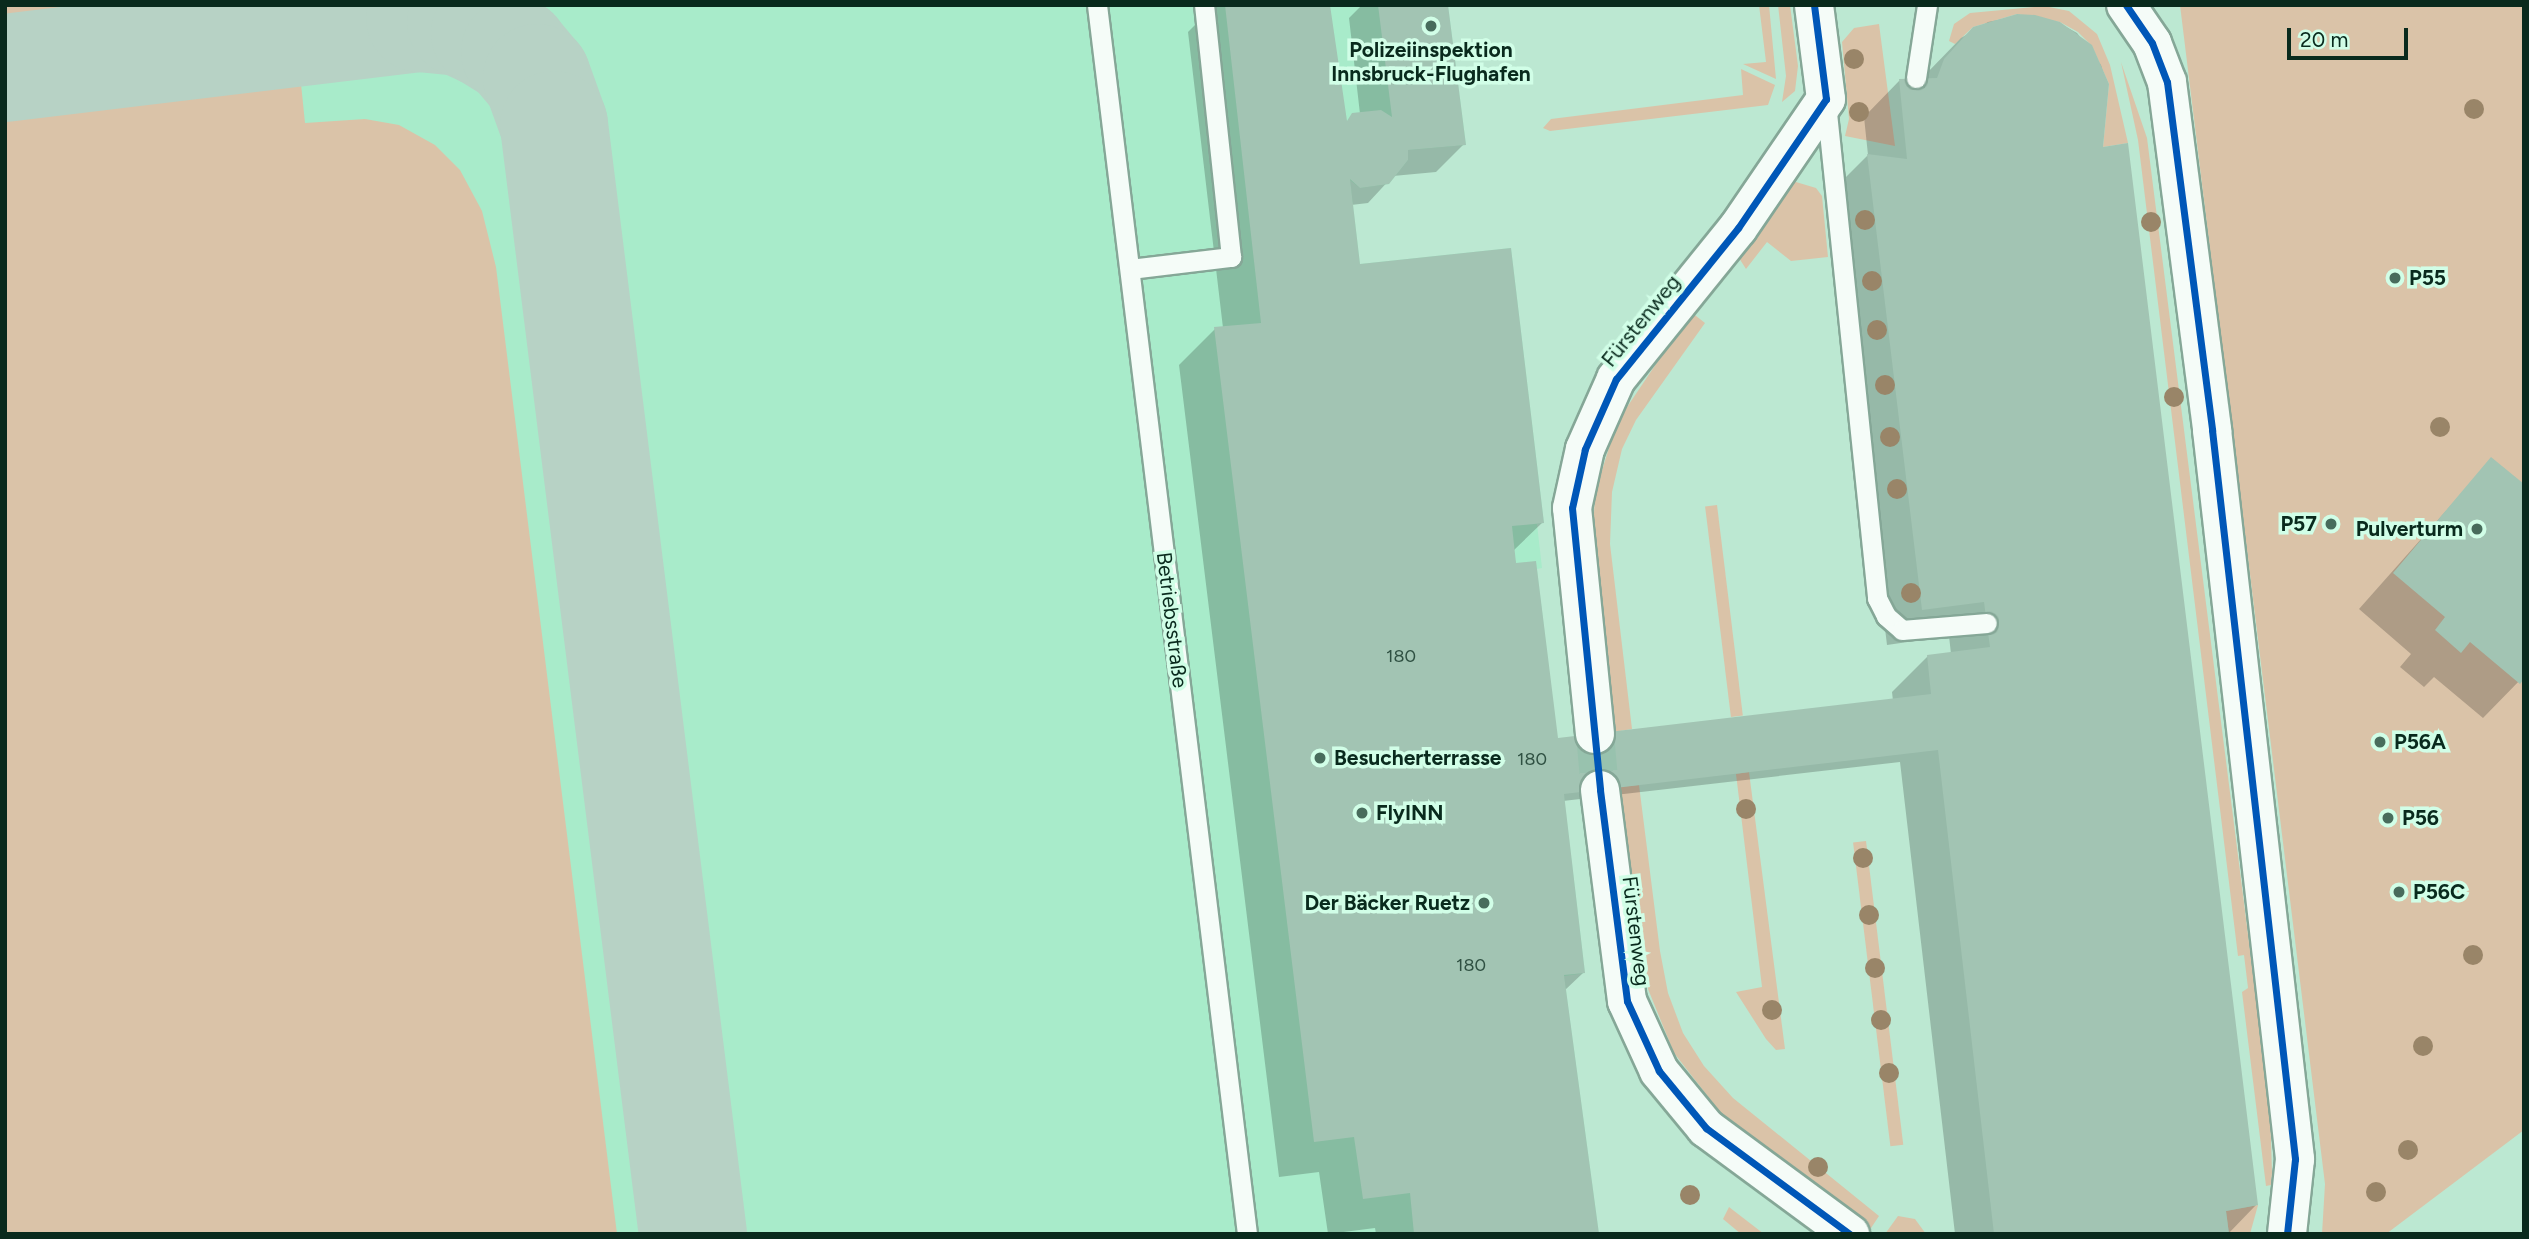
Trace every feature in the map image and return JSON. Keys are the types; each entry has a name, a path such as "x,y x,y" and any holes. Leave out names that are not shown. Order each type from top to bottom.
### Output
{"street":[{"path":"1814,5 1826,99"},
{"path":"2126,5 2152,43 2169,96 2213,430 2295,1159 2287,1234"},
{"name":"Fürstenweg","path":"1595,734 1572,508 1585,449 1616,379 1738,228 1826,99"},
{"name":"Fürstenweg","path":"1600,790 1627,1001 1659,1071 1706,1128 1850,1234"}],"lane":[{"name":"Betriebsstraße","path":"1097,5 1247,1234"},
{"path":"1130,269 1231,257 1204,5"},
{"path":"1916,78 1927,5"},
{"path":"1826,99 1877,598 1886,616 1902,630 1987,623"}],"shaded area":[{"path":"5,5 1448,5 1466,145 1408,150 1408,160 1389,184 1360,188 1350,180 1360,264 1511,248 1544,523 1537,524 1542,568 1537,569 1585,973 1564,976 1599,1234 5,1234"},
{"path":"5,5 293,5 305,123 365,119 399,125 435,145 460,170 482,211 496,267 617,1234 5,1234"},
{"path":"1759,5 1769,5 1776,79 1743,64 1766,62"},
{"path":"1778,5 1790,5 1798,66 1795,91 1782,102 1786,76"},
{"path":"2180,5 2524,7 2524,1130 2386,1234 2322,1234 2325,1184"},
{"path":"2044,6 2069,11 2097,34 2110,65 2128,143 2103,147 2109,84 2092,46 2078,32 2060,22 2017,14 1973,27 1955,44 1949,41 1954,24 1970,13"},
{"path":"1879,24 1895,146 1845,136 1849,119 1842,42 1854,28"},
{"path":"2121,62 2147,138 2270,1108 2272,1173 2271,1185 2266,1186 2242,992 2248,988 2244,955 2238,956 2138,140"},
{"path":"1741,69 1775,85 1768,105 1550,131 1543,128 1551,119 1743,95"},
{"path":"1796,182 1816,188 1822,196 1828,257 1791,261 1767,242 1746,269 1739,258 1743,251 1787,186"},
{"path":"1691,312 1705,323 1636,420 1622,449 1612,492 1610,544 1632,729 1613,732 1593,534 1595,493 1617,422"},
{"path":"1717,505 1743,715 1731,717 1705,506"},
{"path":"1749,772 1785,1049 1776,1050 1766,1039 1736,992 1762,987 1736,774"},
{"path":"1639,785 1660,951 1668,993 1683,1033 1704,1066 1733,1098 1879,1216 1869,1231 1720,1112 1674,1053 1648,989 1625,829 1620,787"},
{"path":"1866,841 1903,1145 1890,1146 1853,843"},
{"path":"2258,1205 2250,1234 2229,1234 2226,1211"},
{"path":"1729,1207 1764,1234 1741,1234 1723,1219"},
{"path":"1898,1216 1915,1219 1926,1234 1885,1234"}],"building":[{"path":"1225,5 1330,5 1347,121 1352,113 1381,110 1392,117 1378,5 1448,5 1466,145 1408,150 1408,160 1389,184 1360,188 1350,179 1360,264 1511,248 1544,523 1512,526 1516,563 1536,561 1558,738 1931,694 1927,655 1990,647 1984,602 1922,610 1867,154 1907,159 1899,79 1937,78 1944,59 1973,27 2017,14 2035,15 2060,22 2092,45 2109,84 2103,147 2128,143 2258,1205 2226,1211 2229,1234 1994,1234 1938,750 1564,794 1585,973 1564,975 1599,1234 1414,1234 1410,1193 1363,1199 1354,1137 1314,1142 1214,327 1261,323"},
{"name":"Pulverturm","path":"2491,457 2524,484 2524,679 2520,684 2470,642 2461,653 2435,630 2445,617 2393,573"}],"taxiway":[{"path":"5,68 420,18 461,22 485,33 515,52 537,78 554,125 693,1234"}],"tunnel":[{"path":"1595,734 1600,790"}],"cycle path":[{"path":"1814,5 1826,99 1738,228 1616,379 1585,449 1572,508 1600,790 1627,1001 1659,1071 1706,1128 1850,1234"},
{"path":"2126,5 2152,43 2167,82 2212,430 2295,1159 2287,1234"}],"place":[{"name":"Polizeiinspektion Innsbruck-Flughafen","path":"1431,26"},
{"name":"P55","path":"2395,278"},
{"name":"P57","path":"2331,524"},
{"name":"Pulverturm","path":"2477,529"},
{"name":"P56A","path":"2380,742"},
{"name":"Besucherterrasse","path":"1320,758"},
{"name":"FlyINN","path":"1362,813"},
{"name":"P56","path":"2388,818"},
{"name":"P56C","path":"2399,892"},
{"name":"Der Bäcker Ruetz","path":"1484,903"}]}
